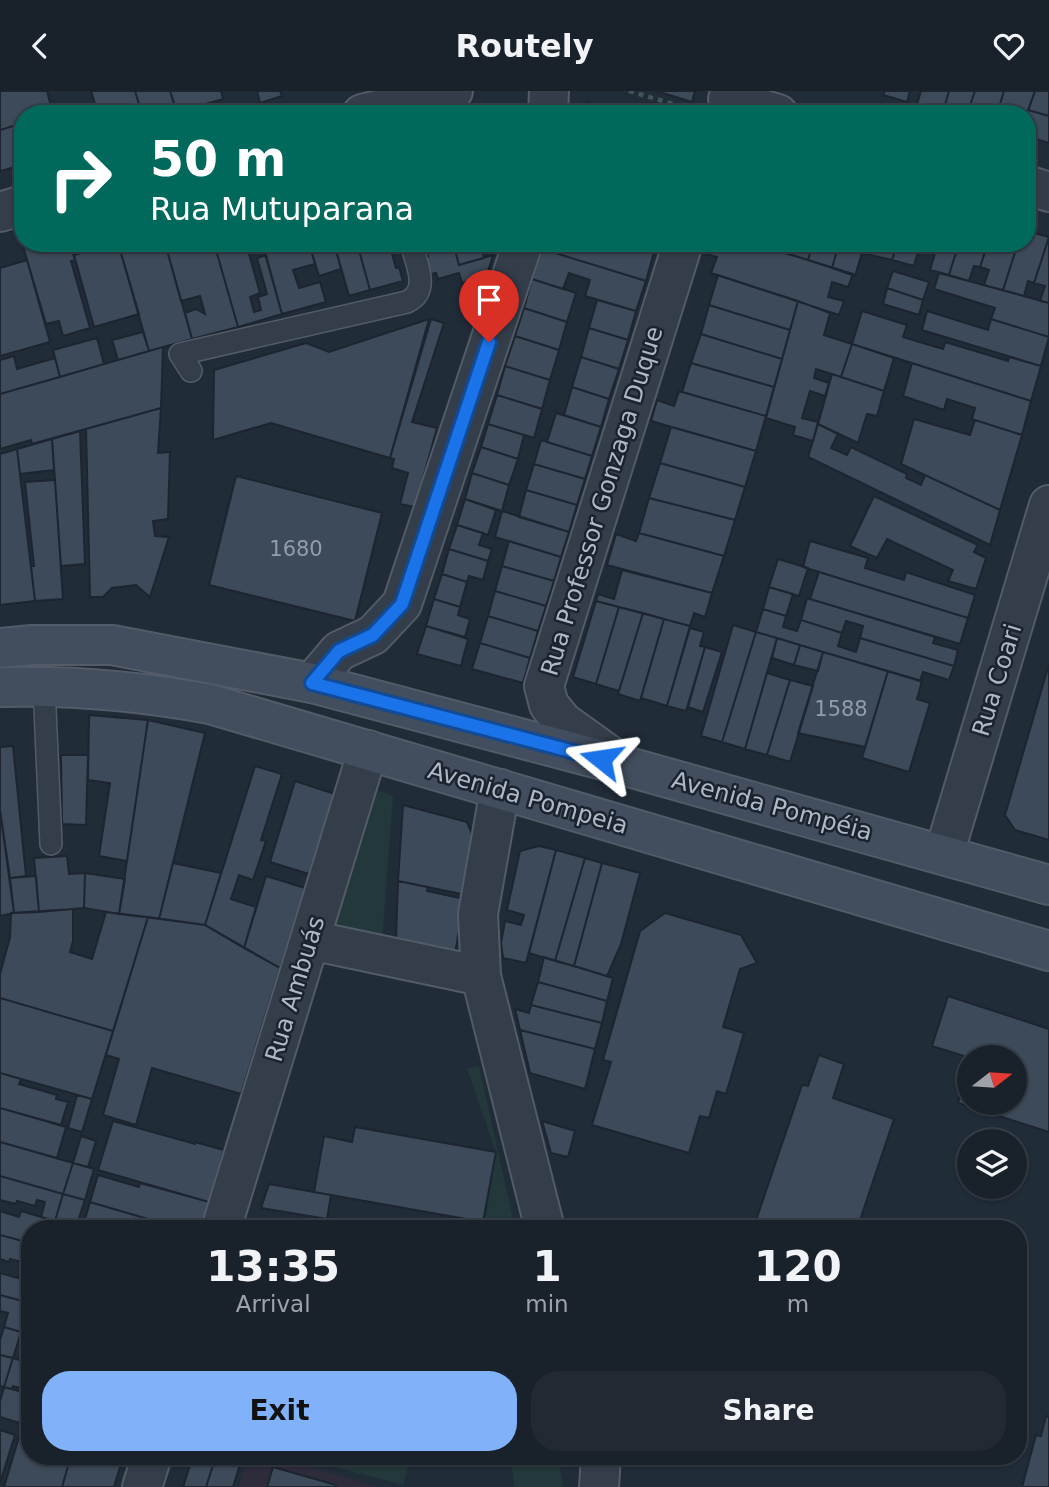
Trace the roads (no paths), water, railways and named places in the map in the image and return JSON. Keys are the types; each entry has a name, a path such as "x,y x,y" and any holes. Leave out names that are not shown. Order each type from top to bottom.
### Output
{"main road":[{"name":"Avenida Pompéia","path":"0,648 32,645 112,645 312,683 625,766 1049,885"},
{"name":"Avenida Pompeia","path":"0,687 44,686 112,690 210,703 1049,951"}],"street":[{"path":"399,105 453,91"},
{"path":"312,683 339,651 373,635 402,604 520,252"},
{"name":"Rua Professor Gonzaga Duque","path":"625,766 563,722 550,705 544,686 680,252"},
{"name":"Rua Coari","path":"944,854 1049,505"},
{"name":"Rua Ambuás","path":"224,1220 368,750"},
{"path":"500,789 478,914 481,976 543,1220"},
{"path":"310,940 481,976"},
{"path":"142,1487 149,1465"},
{"path":"599,1487 600,1465"}],"lane":[{"path":"191,370 180,354 416,298 421,290 421,280 413,252"},
{"path":"44,686 51,844"}]}
